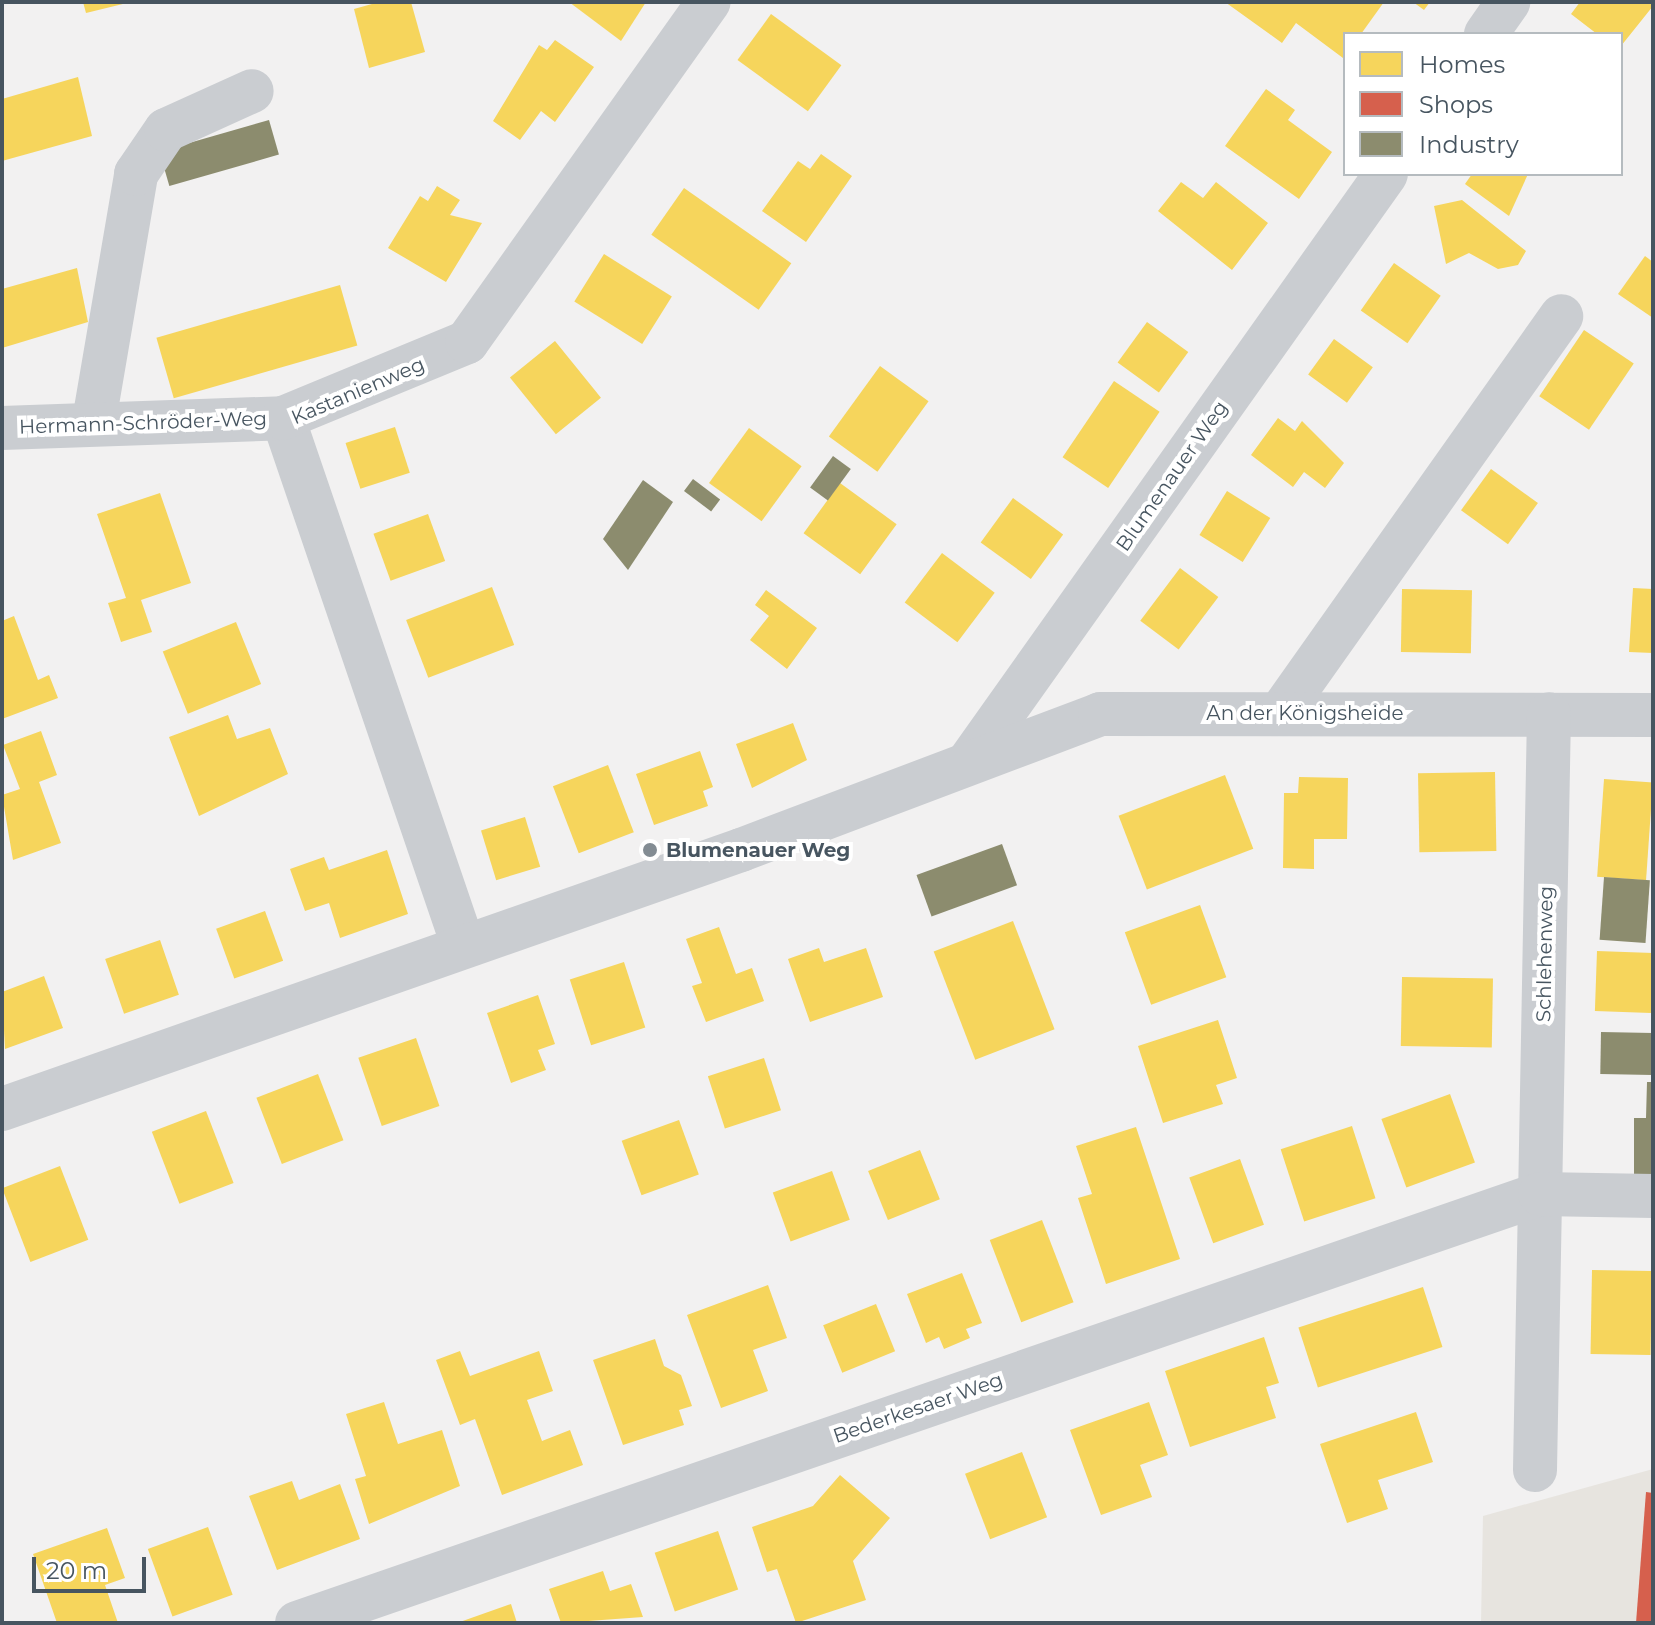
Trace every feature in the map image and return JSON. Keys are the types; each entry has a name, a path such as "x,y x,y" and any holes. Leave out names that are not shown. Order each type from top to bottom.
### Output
{"street":[{"name":"Kastanienweg","path":"463,945 283,418 467,342 709,2"},
{"path":"1487,32 1508,2"},
{"path":"94,421 144,158 166,130 252,91"},
{"name":"Blumenauer Weg","path":"966,765 1385,176"},
{"path":"1281,712 1561,316"},
{"name":"Hermann-Schröder-Weg","path":"2,428 94,421 283,418"},
{"name":"An der Königsheide","path":"966,765 1100,714 1653,715"},
{"name":"Schlehenweg","path":"1535,1470 1549,714"},
{"path":"2,1109 966,765"},
{"path":"1540,1194 1653,1196"},
{"name":"Bederkesaer Weg","path":"297,1623 1540,1194"}],"shaded area":[{"path":"1653,1469 1653,1623 1481,1623 1483,1516"}],"building: Homes":[{"path":"83,2 127,2 127,3 86,13"},
{"path":"379,2 411,2 425,52 369,68 354,9"},
{"path":"569,2 646,2 621,41"},
{"path":"1225,2 1384,2 1362,32 1343,32 1343,58 1296,23 1282,43"},
{"path":"1413,2 1430,2 1424,10"},
{"path":"1580,2 1651,2 1653,6 1623,44 1623,32 1594,32 1571,14"},
{"path":"771,14 841,65 808,111 737,60"},
{"path":"555,40 594,67 555,122 541,111 520,140 493,121 539,45 547,50"},
{"path":"78,77 92,136 2,161 2,99"},
{"path":"1266,89 1295,110 1288,120 1332,152 1299,199 1225,146"},
{"path":"821,154 852,176 806,242 762,211 798,161 810,169"},
{"path":"1471,176 1527,176 1509,216 1465,184"},
{"path":"1181,182 1203,198 1216,182 1268,223 1232,270 1158,211"},
{"path":"437,186 460,200 450,215 482,223 446,282 388,248 420,196 428,201"},
{"path":"684,188 791,263 759,310 651,235"},
{"path":"1462,200 1526,251 1518,265 1498,269 1469,253 1446,264 1434,206"},
{"path":"604,254 672,296 642,344 574,301"},
{"path":"1645,256 1653,262 1653,318 1618,294"},
{"path":"1394,263 1441,296 1407,343 1361,311"},
{"path":"77,268 88,322 2,348 2,289"},
{"path":"340,285 357,346 174,398 156,338"},
{"path":"1147,322 1188,352 1159,392 1118,362"},
{"path":"1584,330 1634,364 1589,430 1539,396"},
{"path":"1334,339 1373,367 1347,403 1308,375"},
{"path":"555,341 601,398 556,434 510,378"},
{"path":"880,366 929,401 877,472 829,436"},
{"path":"1114,381 1160,412 1108,488 1063,457"},
{"path":"1278,418 1295,431 1302,421 1344,463 1325,488 1304,472 1293,487 1251,455"},
{"path":"395,427 410,473 360,489 346,443"},
{"path":"749,428 802,466 762,521 709,483"},
{"path":"1491,469 1538,503 1508,544 1461,510"},
{"path":"840,483 897,524 860,574 804,533"},
{"path":"1227,491 1270,518 1243,562 1199,535"},
{"path":"160,493 191,583 141,600 152,632 121,642 108,603 126,598 97,514"},
{"path":"1013,498 1063,534 1031,579 981,542"},
{"path":"428,514 445,561 391,581 373,534"},
{"path":"942,553 995,593 957,642 905,603"},
{"path":"1180,568 1218,597 1179,650 1140,621"},
{"path":"492,587 514,645 428,678 406,620"},
{"path":"1633,588 1653,589 1653,653 1629,652"},
{"path":"1402,589 1472,590 1471,653 1401,652"},
{"path":"766,590 817,628 787,669 750,640 769,616 755,605"},
{"path":"14,616 38,680 49,675 58,698 2,719 2,621"},
{"path":"236,622 261,684 188,714 163,652"},
{"path":"228,715 237,739 270,728 288,774 199,816 169,737"},
{"path":"793,723 807,760 752,788 736,744"},
{"path":"41,731 57,775 39,782 61,843 13,860 2,795 20,789 3,745"},
{"path":"700,751 713,787 703,791 708,806 654,825 636,774"},
{"path":"608,765 634,832 579,853 553,786"},
{"path":"1495,772 1496,851 1419,852 1418,773"},
{"path":"1225,775 1253,849 1147,890 1119,816"},
{"path":"1299,777 1348,778 1347,839 1314,839 1314,869 1283,868 1284,793 1298,793"},
{"path":"1604,779 1653,782 1646,880 1597,877"},
{"path":"525,817 540,867 496,880 481,830"},
{"path":"387,850 408,914 340,938 329,903 305,911 290,869 324,857 329,870"},
{"path":"1200,905 1226,977 1151,1005 1125,932"},
{"path":"265,911 283,961 234,979 216,929"},
{"path":"1013,921 1055,1029 975,1060 934,951"},
{"path":"719,927 736,974 752,968 764,1001 706,1022 692,986 702,983 686,939"},
{"path":"160,940 179,995 124,1014 105,959"},
{"path":"819,948 824,962 866,948 883,997 810,1022 788,959"},
{"path":"1597,951 1653,953 1651,1013 1595,1011"},
{"path":"624,962 645,1028 591,1045 570,980"},
{"path":"44,976 63,1028 5,1049 2,992"},
{"path":"1402,977 1493,979 1492,1048 1401,1046"},
{"path":"538,995 555,1044 538,1050 546,1070 511,1083 487,1013"},
{"path":"1218,1020 1237,1078 1216,1085 1223,1104 1163,1123 1138,1046"},
{"path":"416,1038 439,1106 382,1126 358,1058"},
{"path":"764,1058 781,1110 725,1129 708,1076"},
{"path":"318,1074 343,1140 282,1164 256,1098"},
{"path":"1450,1094 1475,1163 1406,1188 1381,1119"},
{"path":"206,1111 234,1183 179,1204 152,1132"},
{"path":"679,1120 699,1175 642,1195 622,1141"},
{"path":"1352,1126 1375,1198 1304,1221 1281,1149"},
{"path":"1136,1127 1180,1259 1106,1284 1078,1198 1092,1194 1076,1146"},
{"path":"920,1150 940,1199 888,1220 868,1171"},
{"path":"1240,1159 1264,1225 1213,1243 1189,1177"},
{"path":"60,1166 88,1240 30,1262 2,1188"},
{"path":"832,1171 850,1220 791,1241 773,1193"},
{"path":"1042,1220 1074,1302 1021,1322 990,1240"},
{"path":"1592,1270 1652,1271 1651,1355 1591,1354"},
{"path":"962,1273 982,1323 966,1329 970,1338 944,1349 939,1337 926,1343 907,1294"},
{"path":"768,1285 787,1338 753,1350 768,1391 721,1408 687,1315"},
{"path":"1423,1287 1442,1347 1318,1387 1298,1327"},
{"path":"876,1304 895,1351 842,1373 823,1325"},
{"path":"1264,1337 1279,1383 1266,1387 1276,1418 1190,1447 1165,1371"},
{"path":"655,1339 664,1366 681,1375 692,1406 679,1410 684,1425 623,1445 593,1360"},
{"path":"460,1351 470,1376 539,1351 553,1391 527,1400 542,1441 570,1430 583,1465 502,1495 475,1419 460,1425 436,1360"},
{"path":"384,1402 398,1444 442,1430 460,1486 369,1524 355,1479 366,1476 346,1414"},
{"path":"1149,1402 1168,1455 1140,1465 1152,1497 1101,1515 1070,1430"},
{"path":"1416,1412 1433,1462 1378,1480 1388,1509 1347,1523 1320,1444"},
{"path":"1022,1452 1047,1517 990,1539 965,1474"},
{"path":"840,1475 890,1518 853,1561 866,1600 796,1623 777,1569 767,1572 752,1527 813,1506"},
{"path":"292,1481 299,1500 340,1484 360,1539 277,1570 249,1496"},
{"path":"208,1527 233,1595 172,1617 148,1549"},
{"path":"107,1528 125,1578 105,1585 118,1623 57,1623 33,1554"},
{"path":"718,1531 738,1590 675,1611 655,1553"},
{"path":"603,1571 610,1591 631,1584 643,1617 561,1623 549,1589"},
{"path":"511,1604 517,1623 457,1623"}],"building: Shops":[{"path":"1646,1492 1653,1493 1653,1623 1636,1623"}],"building: Industry":[{"path":"269,120 279,155 169,186 159,151"},
{"path":"833,456 851,469 828,500 810,488"},
{"path":"693,479 720,499 711,511 684,491"},
{"path":"643,480 673,502 628,570 603,539"},
{"path":"1002,844 1017,885 932,916 916,875"},
{"path":"1604,877 1650,880 1645,943 1600,940"},
{"path":"1601,1032 1653,1033 1652,1075 1600,1074"},
{"path":"1647,1082 1653,1082 1653,1186 1634,1186 1634,1118 1646,1118"}],"place":[{"name":"Blumenauer Weg","path":"650,850"}]}
